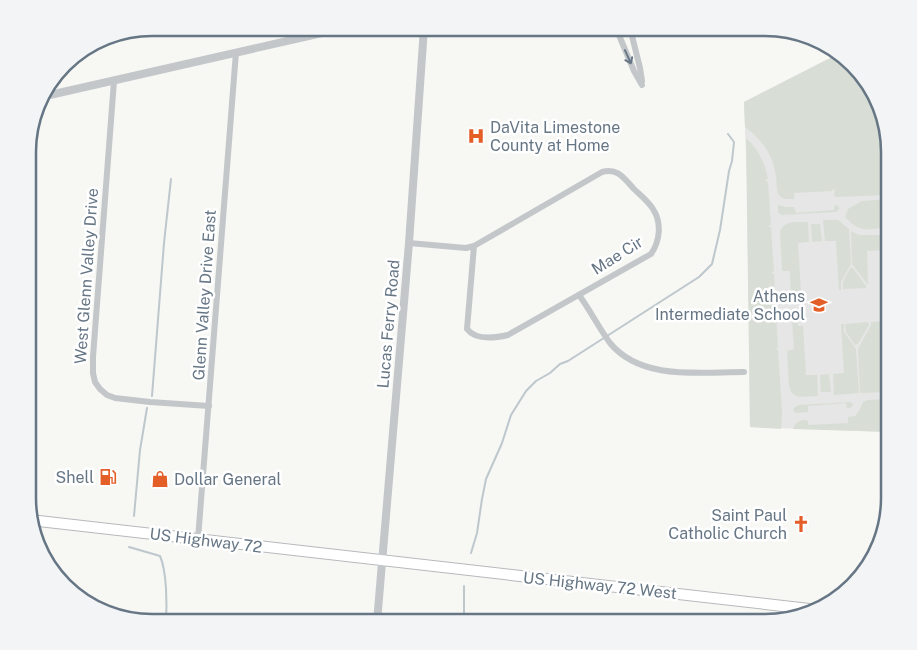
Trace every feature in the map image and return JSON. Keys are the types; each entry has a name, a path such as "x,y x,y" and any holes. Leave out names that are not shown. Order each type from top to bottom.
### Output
{"highway":[{"name":"US Highway 72","path":"38,521 382,560"},
{"name":"US Highway 72 West","path":"382,560 802,608"}],"street":[{"path":"52,95 308,36"},
{"name":"Lucas Ferry Road","path":"378,614 409,243 423,36"},
{"path":"619,36 642,85 632,36"},
{"name":"Glenn Valley Drive East","path":"198,539 236,52"},
{"name":"West Glenn Valley Drive","path":"114,80 93,357 95,382 100,389 116,398 209,406"},
{"name":"Mae Cir","path":"409,243 466,248 474,246 602,172 609,170 620,174 653,209 659,230 659,239 651,254 508,335 495,338 478,337 471,334 467,329 474,246"},
{"path":"579,295 609,341 627,358 651,368 667,372 744,372"}],"shaded area":[{"name":"Athens Intermediate School","path":"832,57 857,81 872,108 881,144 881,432 750,427 747,183 744,102"},
{"path":"832,57 836,60 857,81 872,108 877,122 881,144 881,195 836,197 834,195 835,190 833,189 832,191 794,193 794,199 781,197 778,193 775,168 766,148 745,127 744,102"},
{"path":"746,138 760,156 768,179 766,181 768,182 771,225 769,227 771,227 774,272 772,274 774,274 778,348 776,349 778,350 782,412 781,429 750,427"},
{"path":"881,200 881,228 860,228 845,217 848,209 862,201"},
{"path":"779,205 794,207 796,213 834,210 835,205 839,208 835,212 782,215 778,213"},
{"path":"823,220 838,220 849,229 851,264 841,282 841,290 839,290 836,241 825,241"},
{"path":"795,222 808,222 809,242 798,243 801,292 796,292 797,303 795,304 791,302 790,271 782,270 780,232 784,225"},
{"path":"811,224 820,224 822,241 812,242"},
{"path":"851,231 859,235 881,235 881,250 867,251 868,285 852,264"},
{"path":"850,268 853,268 866,288 843,289 843,282"},
{"path":"797,316 798,326 803,326 806,375 817,375 818,396 799,397 791,392 789,386 787,351 794,349 792,319"},
{"path":"881,321 881,392 860,393 858,349 871,322"},
{"path":"868,322 869,325 858,344 855,345 846,332 845,324"},
{"path":"841,324 844,324 844,332 856,349 859,393 834,395 833,374 844,373"},
{"path":"829,374 831,392 821,392 820,375"},
{"path":"881,399 881,432 793,429 798,422 804,420 807,420 809,425 848,423 848,417 855,416 863,402"},
{"path":"850,402 853,405 850,408 847,408 846,403 808,406 808,412 796,413 793,410 799,405"}],"waterway":[{"path":"471,553 477,533 486,479 502,443 511,415 526,391 536,381 550,373 560,364 568,361 699,277 712,264 732,161 734,142 728,134"},
{"path":"152,396 171,179"},
{"path":"134,516 140,450 147,408"},
{"path":"129,547 160,556 165,579 166,614"},
{"path":"464,586 464,614"}],"place":[{"name":"DaVita Limestone County at Home","path":"476,136"},
{"name":"Athens Intermediate School","path":"819,305"},
{"name":"Shell","path":"108,477"},
{"name":"Dollar General","path":"160,479"},
{"name":"Saint Paul Catholic Church","path":"801,524"}]}
